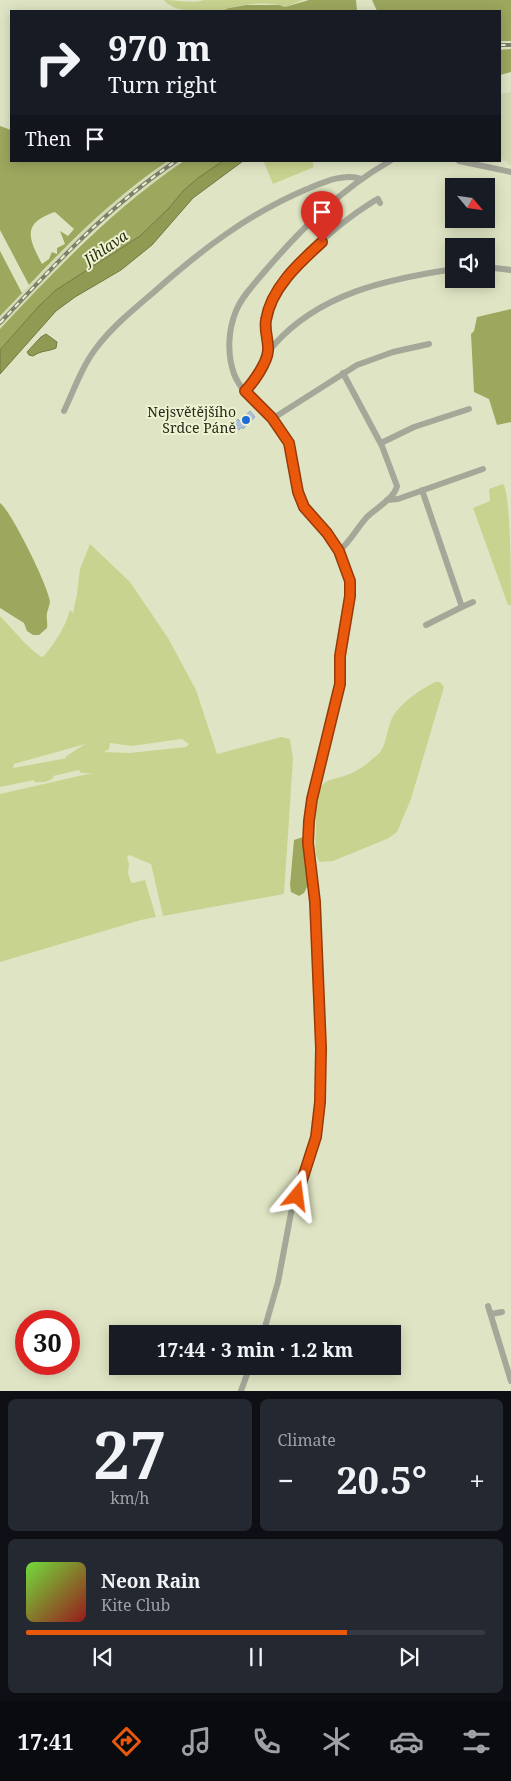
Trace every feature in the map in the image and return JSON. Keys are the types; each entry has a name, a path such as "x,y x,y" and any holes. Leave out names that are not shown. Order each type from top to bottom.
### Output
{"street":[{"path":"266,1325 278,1282 291,1213 316,1137 319,1120 321,1048 316,921 308,843 312,799 340,684 340,656 350,596 350,581 339,551 327,533 304,507 298,492 289,443 272,418 245,391 234,374 230,354 232,322 241,300 275,260 317,216 362,179 388,162"},
{"path":"464,162 511,172"},
{"path":"64,411 90,356 108,333 208,245 253,215 285,198 320,184 342,178 354,177 362,179"},
{"path":"268,352 265,321 275,297 289,274 350,216 378,199 380,203"},
{"path":"495,268 511,270"},
{"path":"245,391 256,378 268,352 280,338 306,317 342,296 405,278 445,271"},
{"path":"272,418 343,373 364,362 429,344"},
{"path":"339,551 346,545 368,516 396,490 397,486 381,443 343,373"},
{"path":"381,443 414,427 469,409"},
{"path":"387,500 398,499 484,469"},
{"path":"422,490 462,607"},
{"path":"426,626 472,602"},
{"path":"488,1306 511,1381"},
{"path":"491,1314 502,1312"},
{"path":"241,1391 247,1375"}],"shaded area":[{"path":"164,0 190,2 204,0 303,0 285,7 259,4 232,7 224,10 182,10"},
{"path":"309,0 356,0 357,10 224,10 246,5 279,5 285,7"},
{"path":"372,0 511,0 511,41 501,41 501,10 377,10"},
{"path":"511,49 511,72 501,75 501,50"},
{"path":"511,92 511,165 501,160 501,94"},
{"path":"0,126 10,130 10,162 167,162 130,189 95,219 29,285 0,230","holes":["55,212 74,229 68,236 60,231 65,244 57,248 57,254 52,252 49,259 42,264 31,239 31,232 37,221"]},
{"path":"167,162 183,162 139,193 104,222 79,245 0,329 0,316 73,239 115,201"},
{"path":"183,162 222,162 183,191 169,208 140,236 56,290 39,306 0,350 0,329 87,240 158,179"},
{"path":"222,162 242,162 193,198 152,245 121,270 75,297 56,311 0,374 0,350 39,306 56,290 140,236 198,178"},
{"path":"264,162 312,162 314,167 273,184"},
{"path":"0,251 22,293 0,316"},
{"path":"511,309 511,422 497,425 489,399 474,392 471,334 474,331 477,317"},
{"path":"46,334 57,342 56,348 33,356 29,355 27,352"},
{"path":"503,484 508,504 511,605 508,605 473,508 490,501 489,489"},
{"path":"0,503 20,534 48,594 50,602 47,613 47,628 39,635 33,635 27,631 24,623 0,608"},
{"path":"90,544 130,582 168,638 196,690 217,754 281,737 290,739 293,759 284,894 163,916 151,864 129,855 127,857 129,864 128,873 131,882 145,880 156,917 0,962 0,794 92,773 81,773 79,770 53,776 52,779 45,782 34,782 34,780 0,787 0,616 31,649 42,657 44,656 60,634 70,610 73,613 80,569","holes":["182,739 189,744 186,747 129,753 104,752 109,749 110,743 131,746","85,744 65,757 67,758 13,768 14,764"]},
{"path":"435,682 440,682 444,687 411,799 397,832 389,838 333,861 320,862 315,842 316,807 323,785 328,781 357,770 378,754 383,747 390,722 396,712 411,697"},
{"path":"306,836 307,869 310,881 304,893 299,896 291,892 290,885 294,840"}],"building":[{"name":"Nejsvětějšího Srdce Páně","path":"250,411 255,417 243,429 242,427 239,430 233,424"}],"railway":[{"path":"501,45 511,45"},
{"path":"0,323 105,216 151,178 175,162"}],"place":[{"name":"Nejsvětějšího Srdce Páně","path":"246,420"}],"route":[{"path":"297,1196 316,1137 320,1102 321,1048 315,902 308,843 309,821 312,799 340,684 340,656 350,596 350,581 347,568 339,551 327,533 304,507 298,492 289,443 272,418 245,391 259,373 268,352 265,321 275,297 289,274 322,242"}],"water label":[{"name":"Jihlava","path":"106,248"}]}
